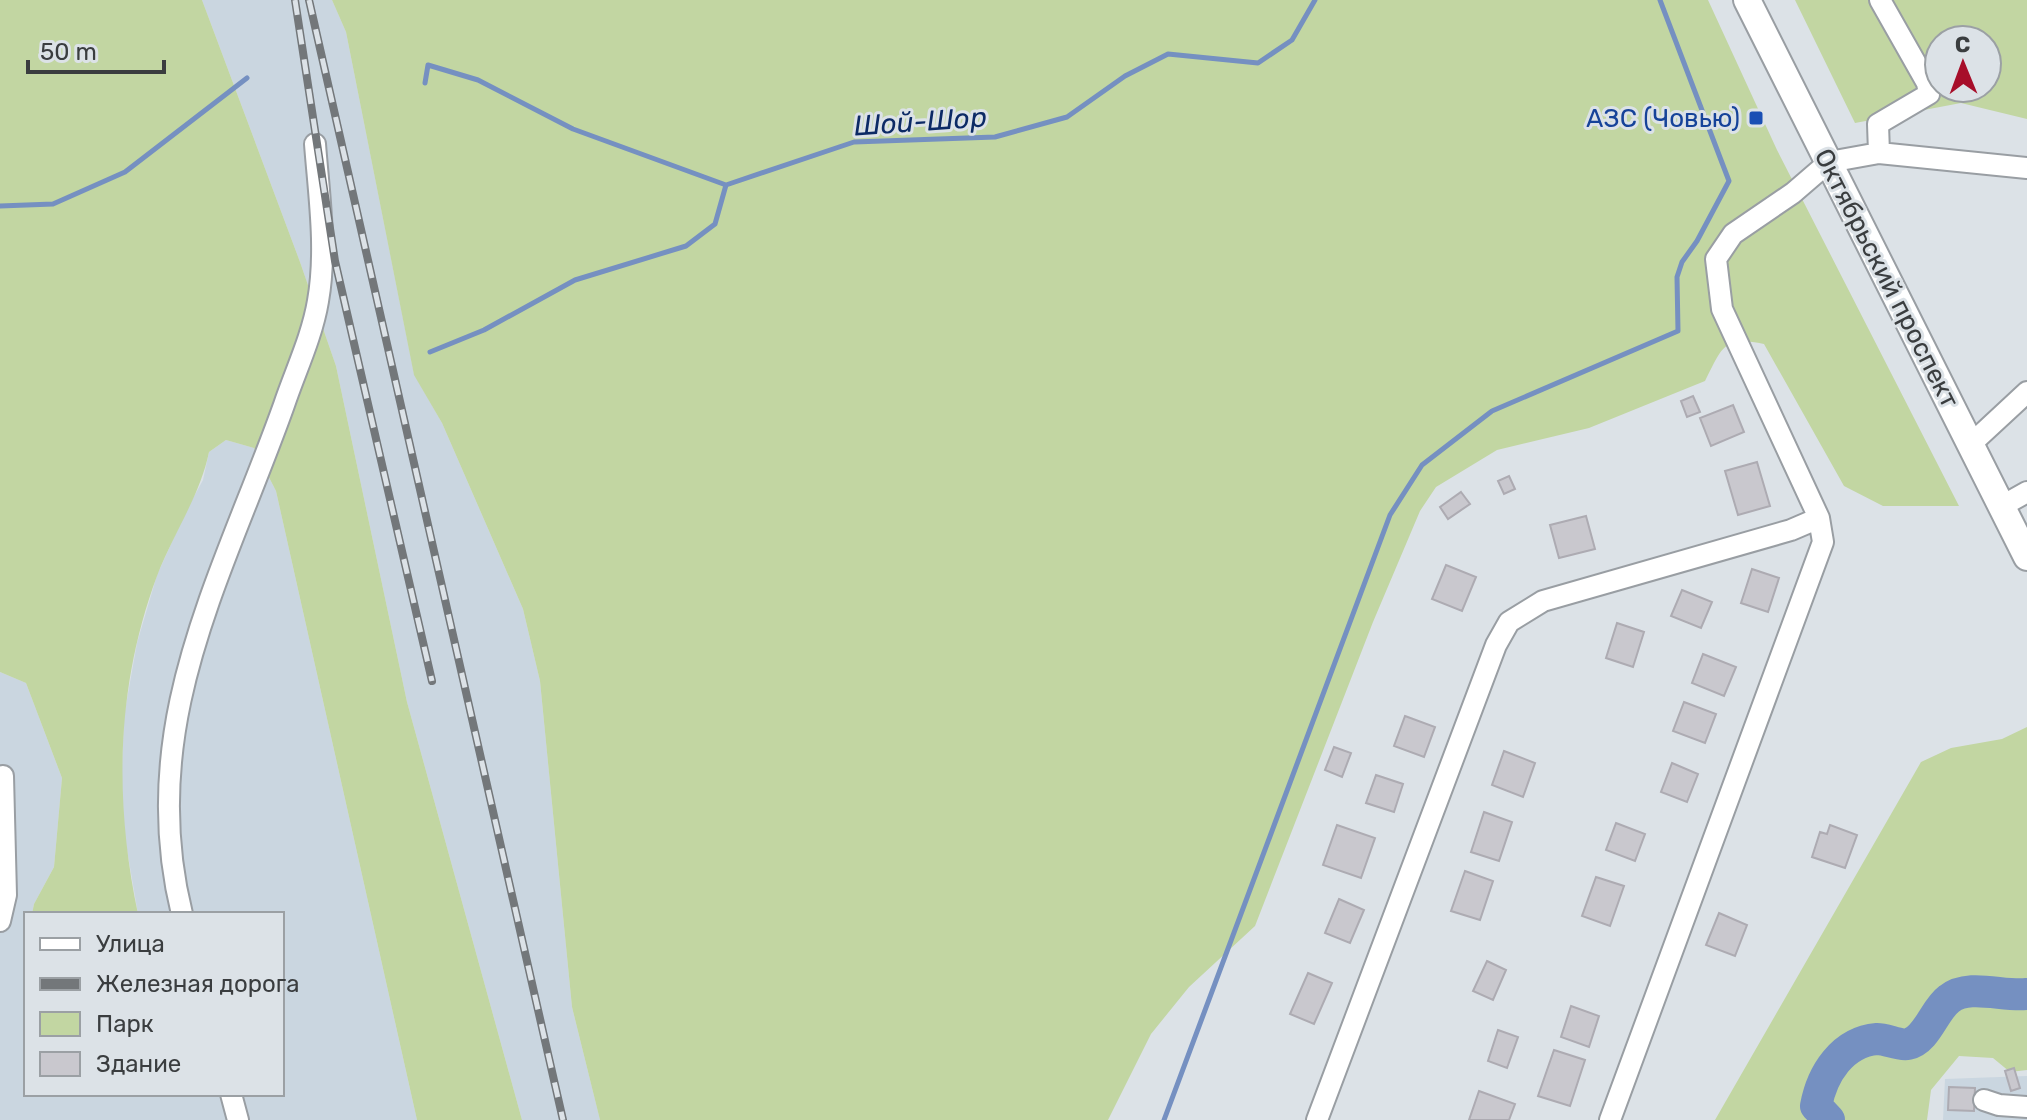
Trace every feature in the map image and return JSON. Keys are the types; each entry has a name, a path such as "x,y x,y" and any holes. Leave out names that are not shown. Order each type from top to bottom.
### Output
{"main road":[{"name":"Октябрьский проспект","path":"1747,0 2027,557"}],"street":[{"path":"1879,153 1878,124 1929,94 1927,83 1880,0"},
{"path":"182,912 173,855 169,778 179,702 206,605 254,486 318,302 322,261 315,144"},
{"path":"1610,1120 1823,542 1819,518 1722,309 1716,259 1733,234 1793,193 1829,162 1879,153 2027,168"},
{"path":"1971,444 2027,392"},
{"path":"2002,506 2027,492"},
{"path":"1317,1120 1496,645 1509,622 1543,601 1791,530 1819,518"},
{"path":"0,921 6,895 3,776"},
{"path":"232,1096 238,1120"},
{"path":"1984,1100 1999,1105 2027,1107"}],"shaded area":[{"path":"202,0 332,0 346,32 414,374 442,423 523,609 540,681 572,1007 600,1120 522,1120 407,702 336,366"},
{"path":"226,440 254,448 276,491 417,1120 0,1120 0,672 26,683 62,778 54,867 32,912 24,912 24,1096 284,1096 284,912 138,912 124,832 121,793 124,716 137,643 157,575 203,480 209,452"},
{"path":"2027,1076 2027,1120 1943,1120 1945,1079"}],"green space":[{"path":"0,0 202,0 336,366 407,702 522,1120 417,1120 276,491 254,448 226,440 209,452 193,499 163,560 143,617 133,659 123,744 125,829 138,912 32,912 54,867 62,778 26,683 0,672"},
{"path":"332,0 1708,0 1777,150 1959,506 1883,506 1844,486 1764,344 1732,343 1720,352 1705,381 1589,428 1497,450 1436,487 1420,511 1373,622 1255,926 1189,987 1151,1034 1108,1120 600,1120 572,1007 540,681 523,609 442,423 414,375 346,32"},
{"path":"1795,0 2027,0 2027,119 1965,104 2003,104 2003,24 1923,24 1923,104 1956,104 1855,123"},
{"path":"2027,727 2027,1070 2010,1072 1993,1058 1959,1056 1931,1090 1927,1120 1715,1120 1921,762 1951,748 2002,739"}],"building":[{"path":"1693,396 1700,412 1687,417 1681,401"},
{"path":"1733,405 1744,432 1711,446 1700,418"},
{"path":"1757,462 1770,506 1738,515 1725,471"},
{"path":"1509,476 1515,489 1504,494 1498,481"},
{"path":"1461,492 1470,504 1448,519 1440,507"},
{"path":"1586,516 1595,549 1559,558 1550,525"},
{"path":"1446,565 1476,577 1462,611 1432,599"},
{"path":"1752,569 1779,578 1768,612 1741,603"},
{"path":"1682,590 1712,602 1701,628 1671,616"},
{"path":"1617,623 1644,632 1633,667 1606,658"},
{"path":"1703,654 1736,667 1724,696 1692,683"},
{"path":"1684,702 1716,714 1705,743 1673,731"},
{"path":"1405,716 1435,727 1424,757 1394,746"},
{"path":"1334,747 1351,753 1342,777 1325,770"},
{"path":"1504,751 1535,763 1523,797 1492,785"},
{"path":"1672,763 1698,774 1687,802 1661,792"},
{"path":"1376,775 1403,784 1394,812 1366,803"},
{"path":"1484,812 1512,822 1499,861 1471,852"},
{"path":"1616,823 1645,834 1635,861 1606,850"},
{"path":"1337,825 1375,838 1361,878 1323,865"},
{"path":"1830,825 1857,835 1845,868 1812,857 1820,832 1827,834"},
{"path":"1465,871 1493,881 1480,920 1451,911"},
{"path":"1596,877 1624,886 1610,926 1582,916"},
{"path":"1339,899 1364,910 1350,943 1325,933"},
{"path":"1719,913 1747,925 1735,956 1706,945"},
{"path":"1487,961 1506,970 1493,1000 1473,991"},
{"path":"1308,973 1332,983 1314,1024 1290,1014"},
{"path":"1571,1006 1599,1016 1589,1047 1561,1037"},
{"path":"1498,1030 1518,1037 1507,1068 1488,1061"},
{"path":"1554,1050 1585,1060 1570,1106 1538,1096"},
{"path":"2014,1068 2020,1088 2011,1091 2005,1071"},
{"path":"1949,1087 1975,1088 1974,1111 1948,1110"},
{"path":"1479,1091 1515,1104 1509,1120 1469,1120"}],"waterway":[{"name":"Шой-Шор","path":"425,83 428,65 478,80 573,129 726,185 854,142 995,137 1067,117 1125,76 1168,54 1258,63 1292,40 1315,0"},
{"path":"1164,1120 1390,515 1422,465 1492,411 1678,331 1677,277 1682,262 1697,241 1729,181 1660,0"},
{"name":"Шой-Шор","path":"0,206 53,204 125,172 247,78"},
{"path":"430,352 484,330 575,280 686,246 715,224 726,185"},
{"path":"1829,1120 1816,1106 1823,1082 1836,1062 1854,1046 1877,1039 1904,1044 1915,1041 1944,1004 1957,994 1976,991 2027,994"}],"railway":[{"path":"295,0 335,261 432,681"},
{"path":"309,0 563,1120"}],"place":[{"name":"АЗС (Човью)","path":"1756,118"}]}
